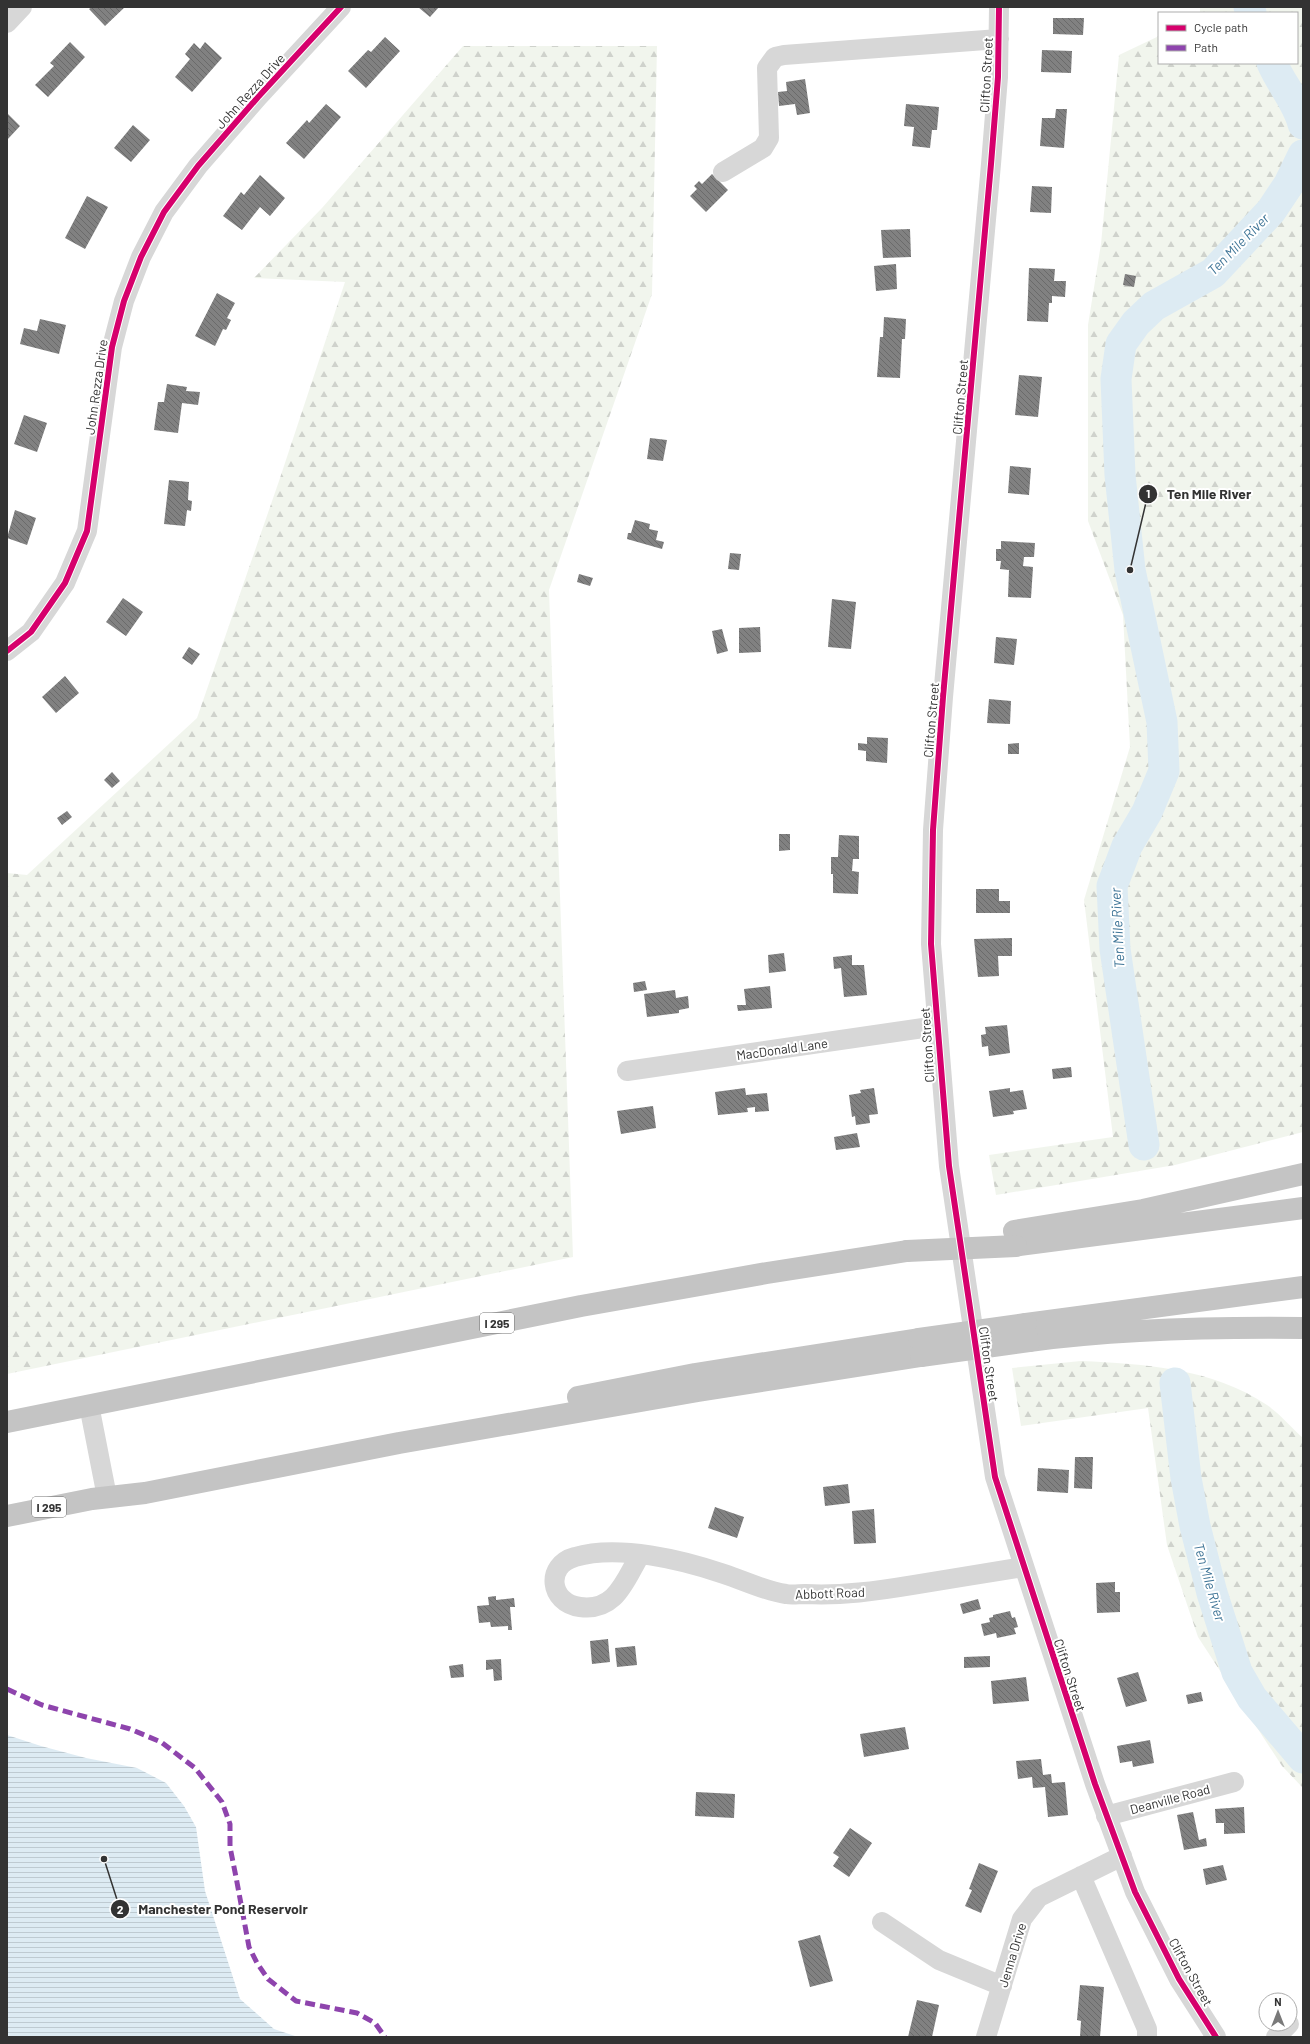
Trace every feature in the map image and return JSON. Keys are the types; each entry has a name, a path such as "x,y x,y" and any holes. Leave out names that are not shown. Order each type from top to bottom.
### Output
{"highway":[{"path":"1015,1238 1303,1174"},
{"path":"1015,1238 1303,1208"},
{"name":"I 295","path":"7,1422 636,1296 907,1252 1015,1238"},
{"path":"102,1497 145,1493 399,1443 691,1392 920,1347 1028,1332 1303,1287"},
{"path":"1028,1332 1145,1329 1303,1328"},
{"name":"I 295","path":"7,1516 102,1497"}],"street":[{"path":"7,23 22,7"},
{"name":"John Rezza Drive","path":"7,652 31,632 65,582 87,530 112,347 124,301 147,244 164,212 198,166 341,7"},
{"name":"Clifton Street","path":"999,7 998,77 943,697 933,830 931,944 949,1166 994,1469 1023,1567 1106,1816 1135,1892 1179,1979 1216,2037"},
{"path":"723,172 763,148 769,138 767,68 775,57 784,55 999,39"},
{"name":"MacDonald Lane","path":"627,1071 937,1026"},
{"path":"89,1405 102,1497"},
{"name":"Abbott Road","path":"640,1555 667,1558 698,1566 753,1585 787,1594 817,1595 868,1592 1023,1567"},
{"name":"Deanville Road","path":"1106,1816 1234,1782"},
{"name":"Jenna Drive","path":"986,2037 1022,1919 1039,1897 1122,1856"},
{"path":"1081,1876 1147,2029 1147,2037"},
{"path":"882,1922 939,1960 1002,1986"}],"green space":[{"path":"1200,7 1303,7 1303,1132 1175,1165 996,1195 989,1155 1113,1137 1084,900 1130,747 1123,615 1088,521 1088,325 1101,244 1119,55 1158,36 1158,64 1298,64 1298,12 1200,12"},
{"path":"463,46 657,46 652,294 549,590 573,1257 7,1374 7,873 27,875 197,718 279,481 345,282 254,278 322,208"},
{"path":"1081,1361 1153,1366 1177,1370 1224,1383 1267,1405 1281,1416 1303,1438 1303,1788 1282,1766 1198,1637 1167,1545 1148,1408 1021,1426 1012,1368"}],"shaded area":[{"path":"7,1735 86,1758 137,1768 166,1783 184,1806 196,1827 205,1891 240,1999 274,2029 298,2037 7,2037"}],"building":[{"path":"92,7 125,7 105,26 89,9"},
{"path":"418,7 439,7 430,17"},
{"path":"1053,18 1084,18 1083,35 1053,34"},
{"path":"385,37 400,51 366,88 348,71 368,50 371,52"},
{"path":"70,42 85,57 48,97 35,85 54,66 50,63"},
{"path":"205,42 222,58 192,92 175,77 190,59 185,54 194,43 200,49"},
{"path":"1042,50 1072,51 1071,73 1041,72"},
{"path":"805,79 810,113 797,115 795,104 779,106 778,92 787,91 786,82"},
{"path":"326,104 341,117 304,159 286,143 307,120 309,123"},
{"path":"906,104 939,107 937,130 932,130 930,148 912,146 914,127 904,126"},
{"path":"1056,109 1067,109 1064,148 1040,146 1042,118 1055,118"},
{"path":"7,113 20,126 7,140"},
{"path":"133,125 150,140 131,162 114,148"},
{"path":"712,174 728,190 706,212 690,196 697,189 694,186 699,181 702,184"},
{"path":"260,175 285,198 270,216 260,207 242,230 223,216 241,192 244,195"},
{"path":"1032,186 1052,187 1051,213 1030,212"},
{"path":"87,196 108,207 85,249 65,238"},
{"path":"910,229 911,257 883,258 881,230"},
{"path":"896,264 897,289 876,291 874,266"},
{"path":"1029,268 1055,269 1054,281 1066,281 1065,297 1052,296 1052,303 1049,303 1048,322 1027,321"},
{"path":"1125,274 1136,276 1134,287 1123,285"},
{"path":"217,293 235,303 227,318 231,320 226,330 223,329 215,346 195,336"},
{"path":"884,317 906,319 905,339 902,339 900,378 877,377 880,337 883,337"},
{"path":"40,319 66,325 59,354 20,344 24,328 37,331"},
{"path":"1019,375 1042,377 1038,417 1015,415"},
{"path":"167,384 187,387 186,391 200,392 198,405 182,403 178,433 154,430 158,402 164,402"},
{"path":"24,415 47,423 37,452 14,444"},
{"path":"650,438 667,440 663,461 647,459"},
{"path":"1010,466 1031,468 1029,495 1008,493"},
{"path":"169,480 189,482 188,500 192,501 191,511 187,510 185,526 164,524"},
{"path":"15,510 36,518 27,545 7,538"},
{"path":"635,520 650,524 649,529 658,531 656,540 664,542 662,549 627,539 628,533 631,533"},
{"path":"1001,541 1035,543 1034,557 1024,557 1023,566 1033,567 1031,598 1008,597 1009,570 1000,569 1001,561 996,561 996,549 1001,549"},
{"path":"730,553 741,554 739,570 728,569"},
{"path":"579,574 593,578 590,586 577,582"},
{"path":"123,598 143,612 126,636 106,622"},
{"path":"832,599 856,602 851,649 828,647"},
{"path":"760,627 761,652 739,653 739,628"},
{"path":"722,629 728,651 717,654 712,631"},
{"path":"996,637 1017,639 1014,665 994,663"},
{"path":"189,647 200,654 192,665 182,658"},
{"path":"65,676 79,693 56,713 42,697"},
{"path":"989,699 1011,701 1010,724 987,723"},
{"path":"867,737 888,738 887,763 866,761 866,751 858,750 858,743 867,744"},
{"path":"1019,743 1019,754 1008,754 1008,744"},
{"path":"112,772 120,781 112,788 104,780"},
{"path":"67,811 72,817 62,825 57,818"},
{"path":"779,834 790,834 790,850 779,851"},
{"path":"839,835 859,836 859,859 853,859 852,871 859,872 858,894 833,893 831,857 838,857"},
{"path":"976,889 999,889 999,901 1010,901 1010,913 976,913"},
{"path":"1012,938 1012,956 998,956 999,976 978,977 974,939"},
{"path":"784,953 786,971 769,973 768,955"},
{"path":"852,955 852,965 864,965 867,995 844,997 841,968 834,969 833,957"},
{"path":"645,981 647,990 634,992 633,983"},
{"path":"770,986 772,1008 738,1011 737,1005 746,1005 744,989"},
{"path":"675,990 676,998 688,996 689,1008 679,1010 679,1013 647,1017 644,994"},
{"path":"1007,1025 1010,1053 989,1056 988,1046 982,1047 981,1035 986,1034 985,1027"},
{"path":"1071,1067 1072,1077 1053,1079 1052,1069"},
{"path":"745,1088 746,1095 767,1093 769,1111 755,1112 755,1107 747,1108 748,1112 718,1115 715,1092"},
{"path":"874,1088 878,1114 869,1115 870,1123 856,1125 855,1116 852,1117 849,1095 861,1093 860,1090"},
{"path":"1010,1088 1010,1092 1023,1090 1027,1109 1013,1111 1014,1114 993,1117 989,1091"},
{"path":"653,1106 656,1128 621,1134 617,1111"},
{"path":"857,1133 860,1147 836,1150 834,1137"},
{"path":"1075,1457 1093,1457 1092,1489 1074,1488"},
{"path":"1038,1468 1069,1470 1068,1493 1037,1491"},
{"path":"848,1484 850,1503 825,1506 823,1487"},
{"path":"715,1507 744,1517 737,1538 708,1528"},
{"path":"874,1509 876,1543 854,1544 852,1511"},
{"path":"1115,1582 1115,1592 1120,1592 1120,1612 1097,1613 1096,1583"},
{"path":"496,1596 496,1600 514,1598 515,1607 510,1607 512,1630 508,1630 508,1626 491,1627 490,1622 479,1623 477,1606 489,1605 488,1597"},
{"path":"978,1599 981,1609 963,1614 960,1604"},
{"path":"1010,1611 1012,1618 1015,1617 1018,1627 1014,1628 1016,1634 997,1638 996,1633 984,1636 981,1624 990,1622 989,1618 993,1617 993,1615"},
{"path":"608,1639 610,1662 592,1664 590,1641"},
{"path":"635,1646 637,1665 617,1667 615,1648"},
{"path":"990,1656 990,1667 964,1668 964,1657"},
{"path":"501,1659 502,1680 494,1681 493,1669 486,1670 486,1660"},
{"path":"463,1664 464,1677 451,1678 449,1666"},
{"path":"1138,1672 1147,1701 1126,1707 1117,1678"},
{"path":"1026,1677 1029,1701 993,1704 991,1681"},
{"path":"1201,1692 1203,1701 1188,1704 1186,1695"},
{"path":"905,1727 909,1749 864,1757 860,1734"},
{"path":"1150,1740 1154,1763 1133,1767 1132,1761 1120,1763 1117,1746"},
{"path":"1041,1759 1043,1775 1051,1774 1052,1783 1065,1782 1068,1815 1048,1817 1045,1787 1033,1788 1032,1777 1018,1779 1016,1761"},
{"path":"696,1792 735,1794 734,1818 695,1816"},
{"path":"1244,1807 1245,1833 1224,1834 1224,1823 1216,1823 1215,1809"},
{"path":"1193,1812 1199,1840 1206,1838 1207,1846 1184,1850 1177,1815"},
{"path":"850,1828 872,1843 849,1877 833,1866 839,1857 833,1853"},
{"path":"979,1863 998,1871 981,1913 965,1906 972,1890 969,1889"},
{"path":"1223,1865 1227,1880 1206,1885 1203,1869"},
{"path":"820,1935 833,1981 810,1987 798,1941"},
{"path":"1080,1985 1104,1987 1100,2037 1080,2037 1081,2021 1077,2020"},
{"path":"917,2000 939,2005 932,2037 908,2037"}],"waterway":[{"name":"Ten Mile River","path":"1249,7 1251,12"},
{"name":"Ten Mile River","path":"1273,64 1301,116 1303,124"},
{"name":"Ten Mile River","path":"1144,1145 1115,949 1112,886 1127,846 1147,812 1164,771 1162,722 1130,570 1120,475 1116,379 1121,344 1136,323 1154,306 1213,273 1271,211 1289,184 1303,155"},
{"name":"Ten Mile River","path":"1175,1383 1186,1478 1195,1526 1212,1593 1237,1672 1252,1698 1303,1758"}],"marked path":[{"path":"7,1689 42,1705 130,1729 161,1742 195,1768 222,1802 230,1824 230,1847 249,1947 257,1963 268,1979 296,2001 357,2013 375,2023 385,2037"}],"cycle path":[{"path":"7,651 31,632 65,583 87,531 112,347 124,301 141,257 164,212 198,166 258,97 341,7"},
{"path":"999,7 998,77 943,697 933,830 931,944 949,1166 995,1477 1095,1784 1135,1892 1179,1979 1216,2037"}],"place":[{"name":"Ten Mile River","path":"1130,570"},
{"name":"Manchester Pond Reservoir","path":"104,1859"}]}
